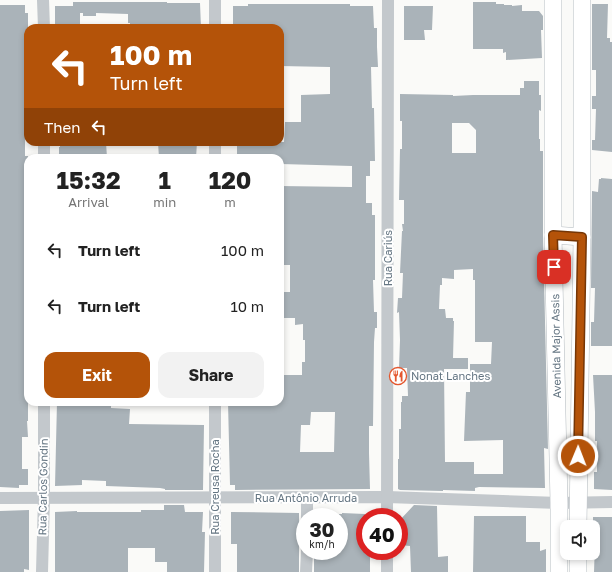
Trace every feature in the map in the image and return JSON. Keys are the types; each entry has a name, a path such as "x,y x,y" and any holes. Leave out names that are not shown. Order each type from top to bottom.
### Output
{"street":[{"path":"44,0 44,24"},
{"path":"215,0 215,24"},
{"name":"Rua Cariús","path":"387,508 388,0"},
{"name":"Avenida Major Assis","path":"553,0 553,235 559,503 559,572"},
{"name":"Avenida Major Assis","path":"578,520 582,237 582,0"},
{"path":"553,235 582,237"},
{"name":"Rua Carlos Gondin","path":"42,572 44,406"},
{"name":"Rua Creusa Rocha","path":"214,406 215,572"},
{"name":"Rua Antônio Arruda","path":"0,498 387,498 559,503 612,502"},
{"path":"307,498 307,508"},
{"path":"306,560 306,572"},
{"path":"387,560 387,572"},
{"path":"578,560 578,572"}],"building":[{"path":"73,2 200,3 201,24 130,24 128,23 128,14 96,13 96,16 83,16 83,13 80,13 80,24 55,24 55,6 73,6"},
{"path":"473,2 496,2 496,4 512,6 522,5 522,11 539,11 543,16 543,30 541,30 542,58 506,60 506,52 503,53 503,49 473,49"},
{"path":"248,4 350,4 350,6 373,6 374,28 377,28 378,67 371,67 372,108 374,108 375,161 370,161 370,176 366,176 366,203 372,203 372,215 375,215 375,280 373,280 374,312 377,312 377,328 375,328 374,342 373,426 369,426 370,489 235,490 235,485 230,485 228,406 284,406 284,375 302,375 302,362 305,362 303,324 295,325 295,318 284,318 284,292 290,292 290,265 284,265 284,186 352,187 352,166 284,164 284,154 237,154 237,146 284,146 285,122 301,122 301,95 330,94 330,67 284,66 284,24 233,24 233,6 248,6","holes":["311,412 335,412 334,452 300,452 301,425 310,425"]},
{"path":"592,4 608,4 607,38 610,38 610,42 612,42 612,152 592,150 592,140 595,140 596,109 592,109 592,96 596,96 596,70 592,70"},
{"path":"0,5 25,5 25,13 28,13 28,24 24,24 24,406 28,406 28,437 22,437 22,469 28,469 28,485 19,485 19,488 0,487"},
{"path":"404,6 433,6 432,30 424,30 425,40 404,40"},
{"path":"524,81 539,81 539,95 541,95 541,111 539,110 539,139 540,151 543,151 543,235 548,449 544,448 545,488 479,487 475,488 475,491 400,490 398,489 398,459 399,429 401,429 401,402 402,396 408,396 407,368 399,368 399,312 397,313 398,298 402,298 403,273 400,273 403,231 402,224 404,224 404,200 399,200 400,149 402,149 400,94 453,96 520,95 520,88 524,88","holes":["452,123 469,123 476,130 476,153 452,153","473,269 473,280 475,280 475,342 492,342 491,364 470,364 470,392 466,392 464,441 503,440 503,474 474,474 474,462 445,462 444,369 468,369 468,358 453,358 454,321 453,318 446,318 445,309 439,309 440,285 442,285 442,278 454,279 454,270"]},
{"path":"106,146 107,154 59,154 60,147"},
{"path":"158,146 197,146 196,154 159,154"},
{"path":"599,179 612,179 612,346 591,346 591,322 594,322 595,288 591,288 592,191 598,192"},
{"path":"593,375 612,375 612,490 594,489 594,472 597,472 597,441 595,441"},
{"path":"57,406 111,406 111,408 130,409 129,424 204,425 203,490 165,490 160,488 106,486 106,481 82,480 82,485 55,486"},
{"path":"164,505 184,505 185,512 203,512 202,532 205,532 204,572 167,572 167,562 155,562 155,548 128,548 128,572 55,572 55,512 141,512 141,510 164,510"},
{"path":"414,505 437,506 438,557 448,556 448,572 411,572 410,546 408,546 408,511"},
{"path":"29,510 29,570 24,569 24,572 0,572 0,511"},
{"path":"231,512 296,513 296,560 299,560 299,572 237,572 237,544 231,544"},
{"path":"348,513 356,514 356,560 370,560 370,572 314,572 314,560 348,560"},
{"path":"474,516 526,516 526,542 540,542 540,551 546,549 546,572 473,572"},
{"path":"593,517 612,517 612,572 594,572 594,560 600,560 600,520 593,520"}],"place":[{"name":"Nonat Lanches","path":"398,376"}],"route":[{"path":"554,267 553,235 582,237 578,456"}]}
